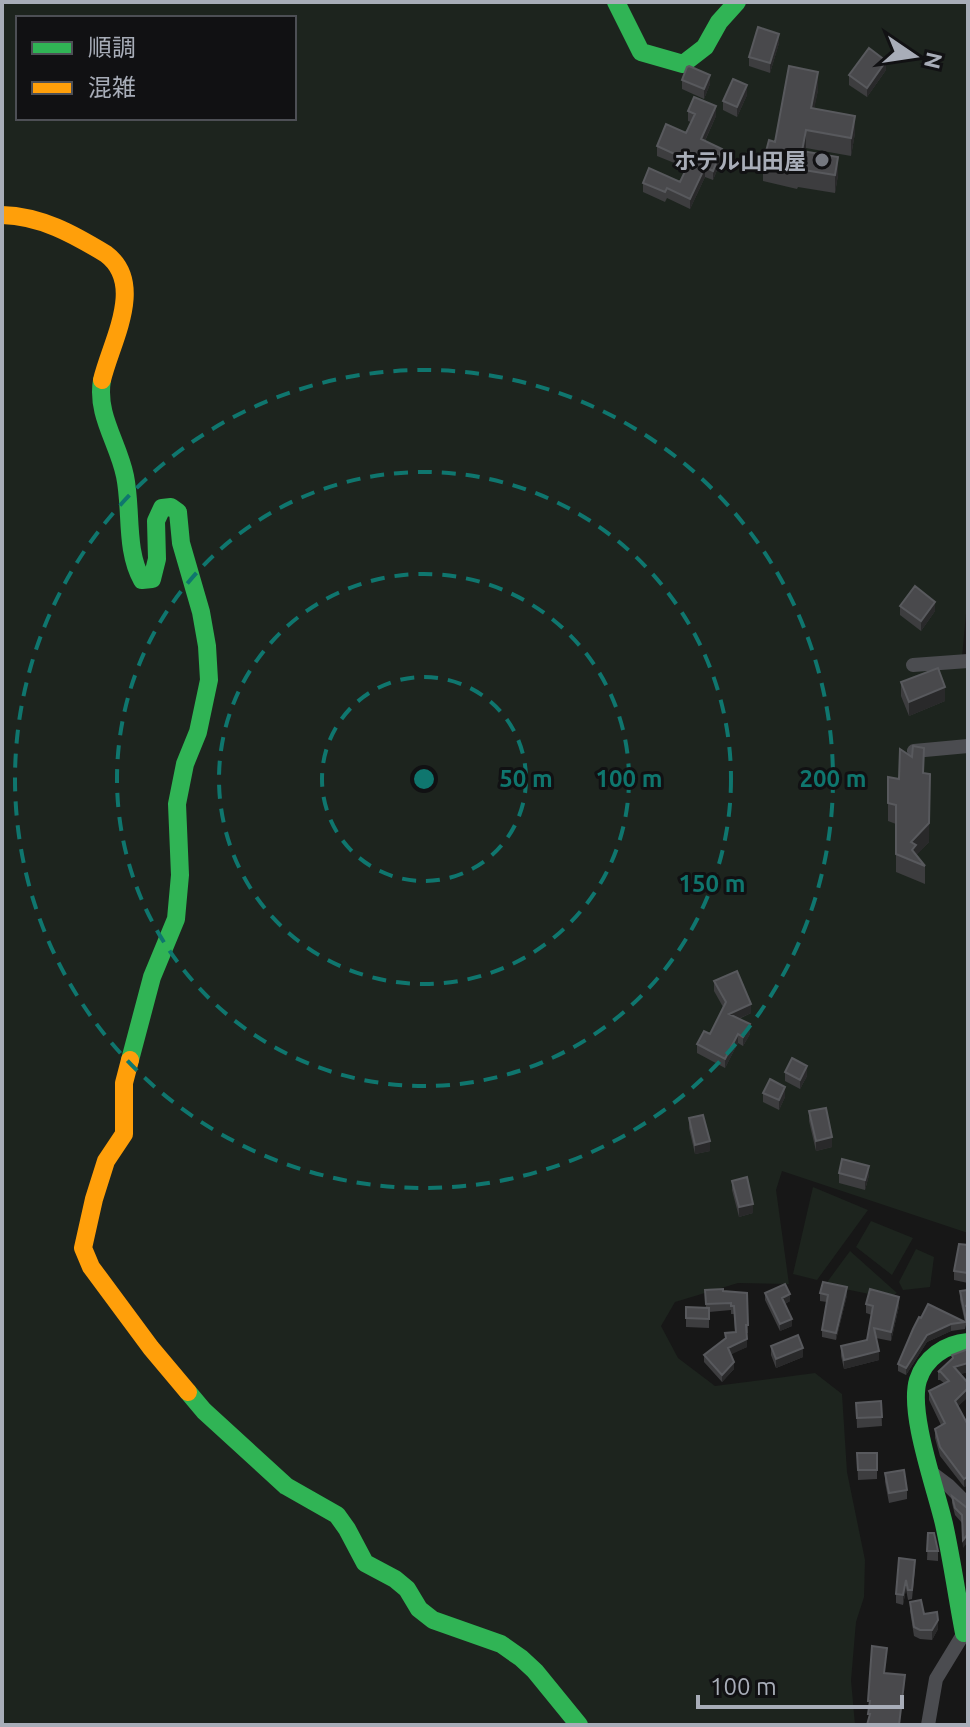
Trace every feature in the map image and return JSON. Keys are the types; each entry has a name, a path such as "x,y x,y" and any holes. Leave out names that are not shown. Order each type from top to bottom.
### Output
{"street":[{"path":"616,2 641,52 683,64 705,47 719,22 737,2"},
{"path":"2,215 19,215 55,225 114,260 124,274 121,318 104,369 100,392 104,420 123,467 130,505 132,557 142,580 152,579 157,559 156,521 162,508 171,507 178,512 181,543 201,612 207,646 209,680 177,804 180,875 176,919 152,977 124,1083 124,1134 106,1161 83,1248 91,1267 151,1348 204,1411 286,1486 337,1515 365,1563 407,1589 419,1609 433,1620 501,1644 521,1658 579,1725"},
{"path":"913,665 968,661"},
{"path":"914,751 968,746"},
{"path":"928,1725 936,1679 966,1631 915,1401 918,1379 933,1355 956,1343 968,1342"},
{"path":"932,1473 968,1505"}],"shaded area":[{"path":"2,2 968,2 968,592 962,657 968,661 968,1233 782,1171 776,1190 789,1284 738,1283 675,1302 661,1326 678,1358 715,1386 815,1373 842,1394 847,1472 865,1560 864,1597 856,1622 851,1680 855,1725 2,1725"},
{"path":"813,1187 868,1210 817,1280 793,1274"},
{"path":"871,1221 913,1238 892,1275 856,1247"},
{"path":"916,1249 934,1257 930,1287 903,1290 899,1282"},
{"path":"850,1251 897,1293 889,1298 825,1285"}],"building":[{"path":"758,27 779,34 770,63 749,57"},
{"path":"869,48 886,61 867,88 849,75"},
{"path":"689,66 710,75 704,89 682,80"},
{"path":"789,66 818,72 811,108 855,116 851,138 806,130 802,151 838,157 835,175 763,163 769,140 775,142"},
{"path":"733,79 747,85 737,107 723,101"},
{"path":"694,97 716,106 701,139 722,149 713,171 705,167 690,199 667,188 665,192 643,183 649,168 680,182 690,161 657,146 666,124 686,133 695,114 688,111"},
{"path":"915,586 935,602 921,621 900,606"},
{"path":"938,668 945,687 909,702 901,682"},
{"path":"913,746 924,748 923,773 930,774 929,823 911,842 916,845 912,850 925,866 896,854 896,805 888,803 888,777 899,779 900,749 912,757"},
{"path":"737,971 751,1004 729,1014 750,1024 743,1037 738,1034 725,1059 697,1044 704,1031 710,1034 726,1002 714,981"},
{"path":"792,1058 807,1066 800,1080 785,1072"},
{"path":"770,1079 785,1087 779,1100 763,1093"},
{"path":"826,1108 832,1137 816,1141 809,1111"},
{"path":"703,1115 710,1141 695,1145 689,1118"},
{"path":"842,1159 869,1166 865,1180 839,1173"},
{"path":"747,1177 753,1204 739,1207 732,1181"},
{"path":"959,1244 968,1245 968,1273 954,1271"},
{"path":"823,1282 847,1287 836,1333 822,1330 828,1295 820,1293"},
{"path":"785,1284 790,1294 782,1298 792,1319 780,1324 765,1293"},
{"path":"870,1289 899,1297 891,1332 874,1328 879,1351 844,1360 841,1346 867,1340 873,1306 866,1304"},
{"path":"705,1290 747,1293 748,1325 747,1339 728,1348 734,1362 722,1375 704,1355 726,1338 725,1333 736,1332 734,1306 731,1303 706,1304"},
{"path":"968,1290 968,1305 965,1306 968,1306 968,1321 960,1291"},
{"path":"928,1304 965,1322 951,1324 927,1335 906,1368 898,1364"},
{"path":"686,1307 709,1308 709,1319 686,1318"},
{"path":"798,1335 803,1348 776,1359 771,1346"},
{"path":"968,1349 968,1363 954,1367 968,1383 968,1388 955,1401 968,1425 968,1476 964,1479 940,1447 935,1429 945,1423 929,1391 949,1381 938,1372 953,1358 952,1355"},
{"path":"881,1401 882,1417 857,1418 856,1403"},
{"path":"857,1453 877,1453 877,1470 858,1470"},
{"path":"904,1470 907,1490 889,1493 885,1473"},
{"path":"952,1496 968,1506 968,1534 963,1540 962,1515 955,1508"},
{"path":"928,1533 934,1533 938,1551 927,1551"},
{"path":"899,1558 915,1560 912,1590 908,1590 906,1580 903,1595 896,1594"},
{"path":"921,1600 924,1614 937,1612 938,1620 932,1630 914,1627 910,1602"},
{"path":"872,1646 887,1648 884,1673 905,1675 899,1725 867,1725"}],"traffic: fast":[{"path":"616,2 641,52 683,64 705,47 719,22 737,2"},
{"path":"102,380 102,405 125,476 131,543 137,568 142,580 152,579 157,559 156,521 162,508 171,507 178,512 181,543 201,612 209,680 177,804 180,875 176,919 152,977 130,1060"},
{"path":"968,1342 944,1349 931,1359 921,1372 916,1394 924,1451 944,1524 964,1633 968,1629"},
{"path":"188,1392 204,1411 286,1486 337,1515 365,1563 407,1589 419,1609 433,1620 501,1644 521,1658 579,1725"}],"traffic: slow":[{"path":"2,215 56,227 106,254 118,266 124,281 125,297 102,380"},
{"path":"130,1060 124,1083 124,1134 106,1161 83,1248 91,1267 188,1392"}],"place":[{"name":"ホテル山田屋","path":"822,160"}]}
